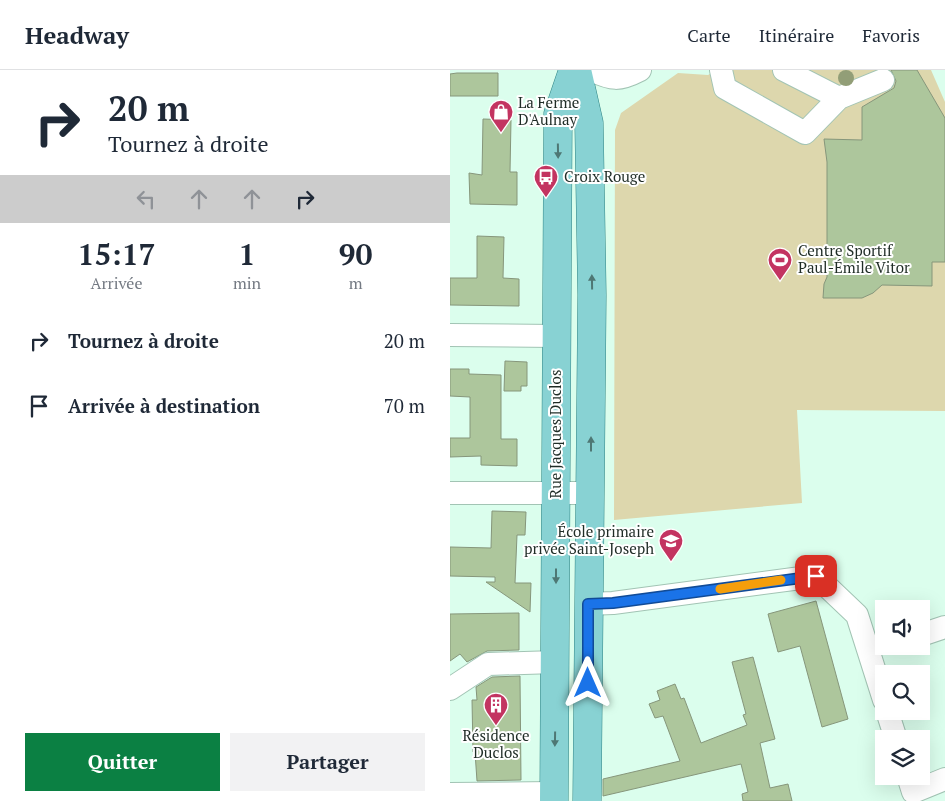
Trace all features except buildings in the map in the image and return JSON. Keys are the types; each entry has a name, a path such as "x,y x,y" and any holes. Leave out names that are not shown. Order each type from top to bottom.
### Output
{"main road":[{"name":"Rue Jacques Duclos","path":"554,797 556,662 555,336 559,208 558,114 573,70"},
{"path":"577,70 589,123 592,295 587,801"}],"street":[{"path":"591,70 611,79 629,76 640,70"},
{"path":"784,70 839,98"},
{"path":"727,72 725,88 805,133 839,98 883,80"},
{"path":"450,335 555,336"},
{"path":"450,493 590,493"},
{"path":"588,604 613,603 816,576 857,615 875,644"},
{"path":"930,632 945,627"},
{"path":"450,689 488,664 556,662"},
{"path":"911,785 913,792 945,779"},
{"path":"450,794 554,797"}],"shaded area":[{"name":"Centre Sportif Paul-Émile Vitor","path":"717,70 931,70 945,102 945,411 797,410 802,503 614,520 615,130 621,113 678,73 708,75"}],"slow traffic":[{"path":"720,589 781,580"}],"place":[{"name":"La Ferme D'Aulnay","path":"501,133"},
{"name":"Croix Rouge","path":"546,198"},
{"name":"Centre Sportif Paul-Émile Vitor","path":"780,281"},
{"name":"École primaire privée Saint-Joseph","path":"671,562"},
{"name":"Résidence Duclos","path":"496,726"}],"route":[{"path":"588,683 588,604 613,603 816,576"}]}
